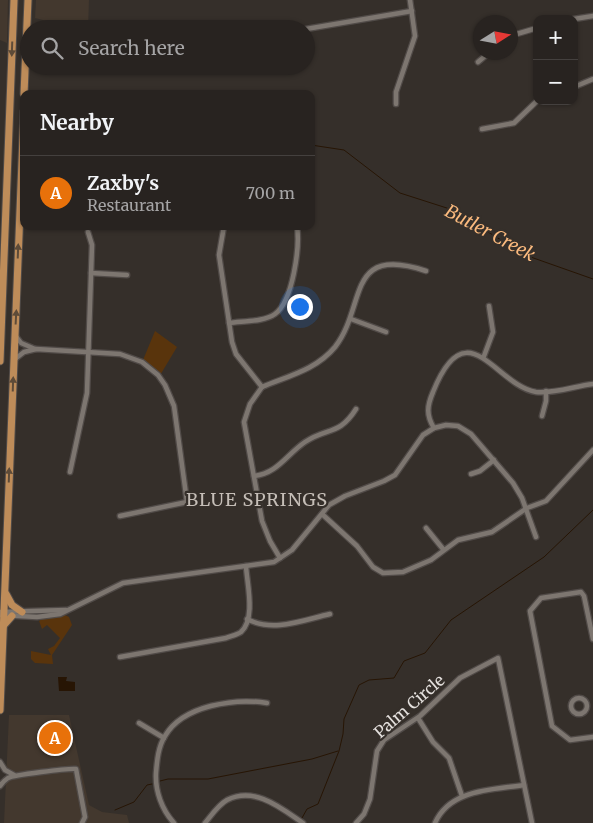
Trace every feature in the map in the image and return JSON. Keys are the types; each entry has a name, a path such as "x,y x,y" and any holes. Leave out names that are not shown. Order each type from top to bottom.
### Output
{"main road":[{"path":"0,361 14,0"},
{"path":"27,20 28,0"},
{"path":"24,90 25,75"},
{"path":"0,710 2,614 5,592 20,210"},
{"path":"5,592 12,605 22,612"},
{"path":"3,628 12,616"}],"street":[{"path":"396,104 396,92 415,36 410,0"},
{"path":"315,27 412,10"},
{"path":"578,18 593,16"},
{"path":"518,34 533,29"},
{"path":"578,85 593,79"},
{"path":"482,129 514,123 533,105"},
{"path":"223,230 219,254 229,323 236,354 262,387"},
{"path":"229,323 270,317 280,309 286,298 299,251 297,230"},
{"path":"70,472 86,399 92,245 88,232"},
{"path":"280,558 270,541 262,521 244,422 250,404 262,387 301,373 324,358 334,348 350,319 360,285 367,275 377,268 402,264 426,271"},
{"path":"91,273 127,275"},
{"path":"484,356 492,341 493,332 489,306"},
{"path":"350,319 386,332"},
{"path":"15,334 21,343 36,349"},
{"path":"14,361 24,352 36,349 120,354 148,366 165,385 174,406 187,502 120,516"},
{"path":"434,428 428,408 445,366 455,358 463,355 484,356 526,389 546,392 593,384"},
{"path":"542,416 546,404 546,392"},
{"path":"254,476 271,472 305,442 345,424 356,409"},
{"path":"2,614 12,616 49,616 70,609 104,590 122,583 274,562 292,550 329,506 345,496 395,475 416,443 434,428 450,425 465,430 478,440 513,483 527,508 536,537"},
{"path":"322,514 357,546 373,567 383,573 403,572 430,560 458,540 492,532 527,508 553,496 593,450"},
{"path":"471,474 480,471 494,460"},
{"path":"426,528 443,549"},
{"path":"120,657 226,638 240,633 247,619 249,605 246,566"},
{"path":"593,639 584,596 581,592 541,598 530,611 552,726 570,740 593,738"},
{"path":"2,614 70,609"},
{"path":"247,619 270,627 330,614"},
{"name":"Palm Circle","path":"356,823 364,814 370,799 377,751 381,744 418,718 460,678 498,658 524,785"},
{"path":"174,823 166,815 156,783 157,757 164,738 186,716 204,709 249,700 267,703"},
{"path":"587,706 593,705"},
{"path":"418,718 433,742 449,758 462,796"},
{"path":"139,723 164,738"},
{"path":"0,762 5,770 15,776"},
{"path":"0,786 5,780 15,776 66,768 76,769 84,812 82,823"},
{"path":"435,823 445,806 462,796 524,785 532,823"},
{"path":"205,823 227,800 255,796 269,801 303,823"}],"shaded area":[{"path":"0,0 8,0 7,43 0,40"},
{"path":"36,0 89,0 88,20 43,20 35,18"},
{"path":"155,331 177,347 159,377 143,360"},
{"path":"65,615 69,617 72,625 52,655 53,664 35,663 31,659 31,651 51,655 48,649 54,646 60,638 47,625 42,629 39,621 43,618"},
{"path":"58,677 67,677 66,681 75,682 75,691 59,691"},
{"path":"9,715 69,715 89,805 102,812 127,815 129,823 4,823"}],"waterway":[{"name":"Butler Creek","path":"315,146 344,150 400,193 453,210 525,255 593,279"},
{"path":"302,818 307,809 318,804 339,751 344,719 359,685 369,680 394,678 404,661 425,653 451,620 544,557 593,510"},
{"path":"160,781 168,779 208,779 312,759 338,751"},
{"path":"115,810 134,802 147,785 152,784"}],"place":[{"name":"Zaxby's","path":"55,738"}],"district":[{"name":"BLUE SPRINGS","path":"257,500"}]}
